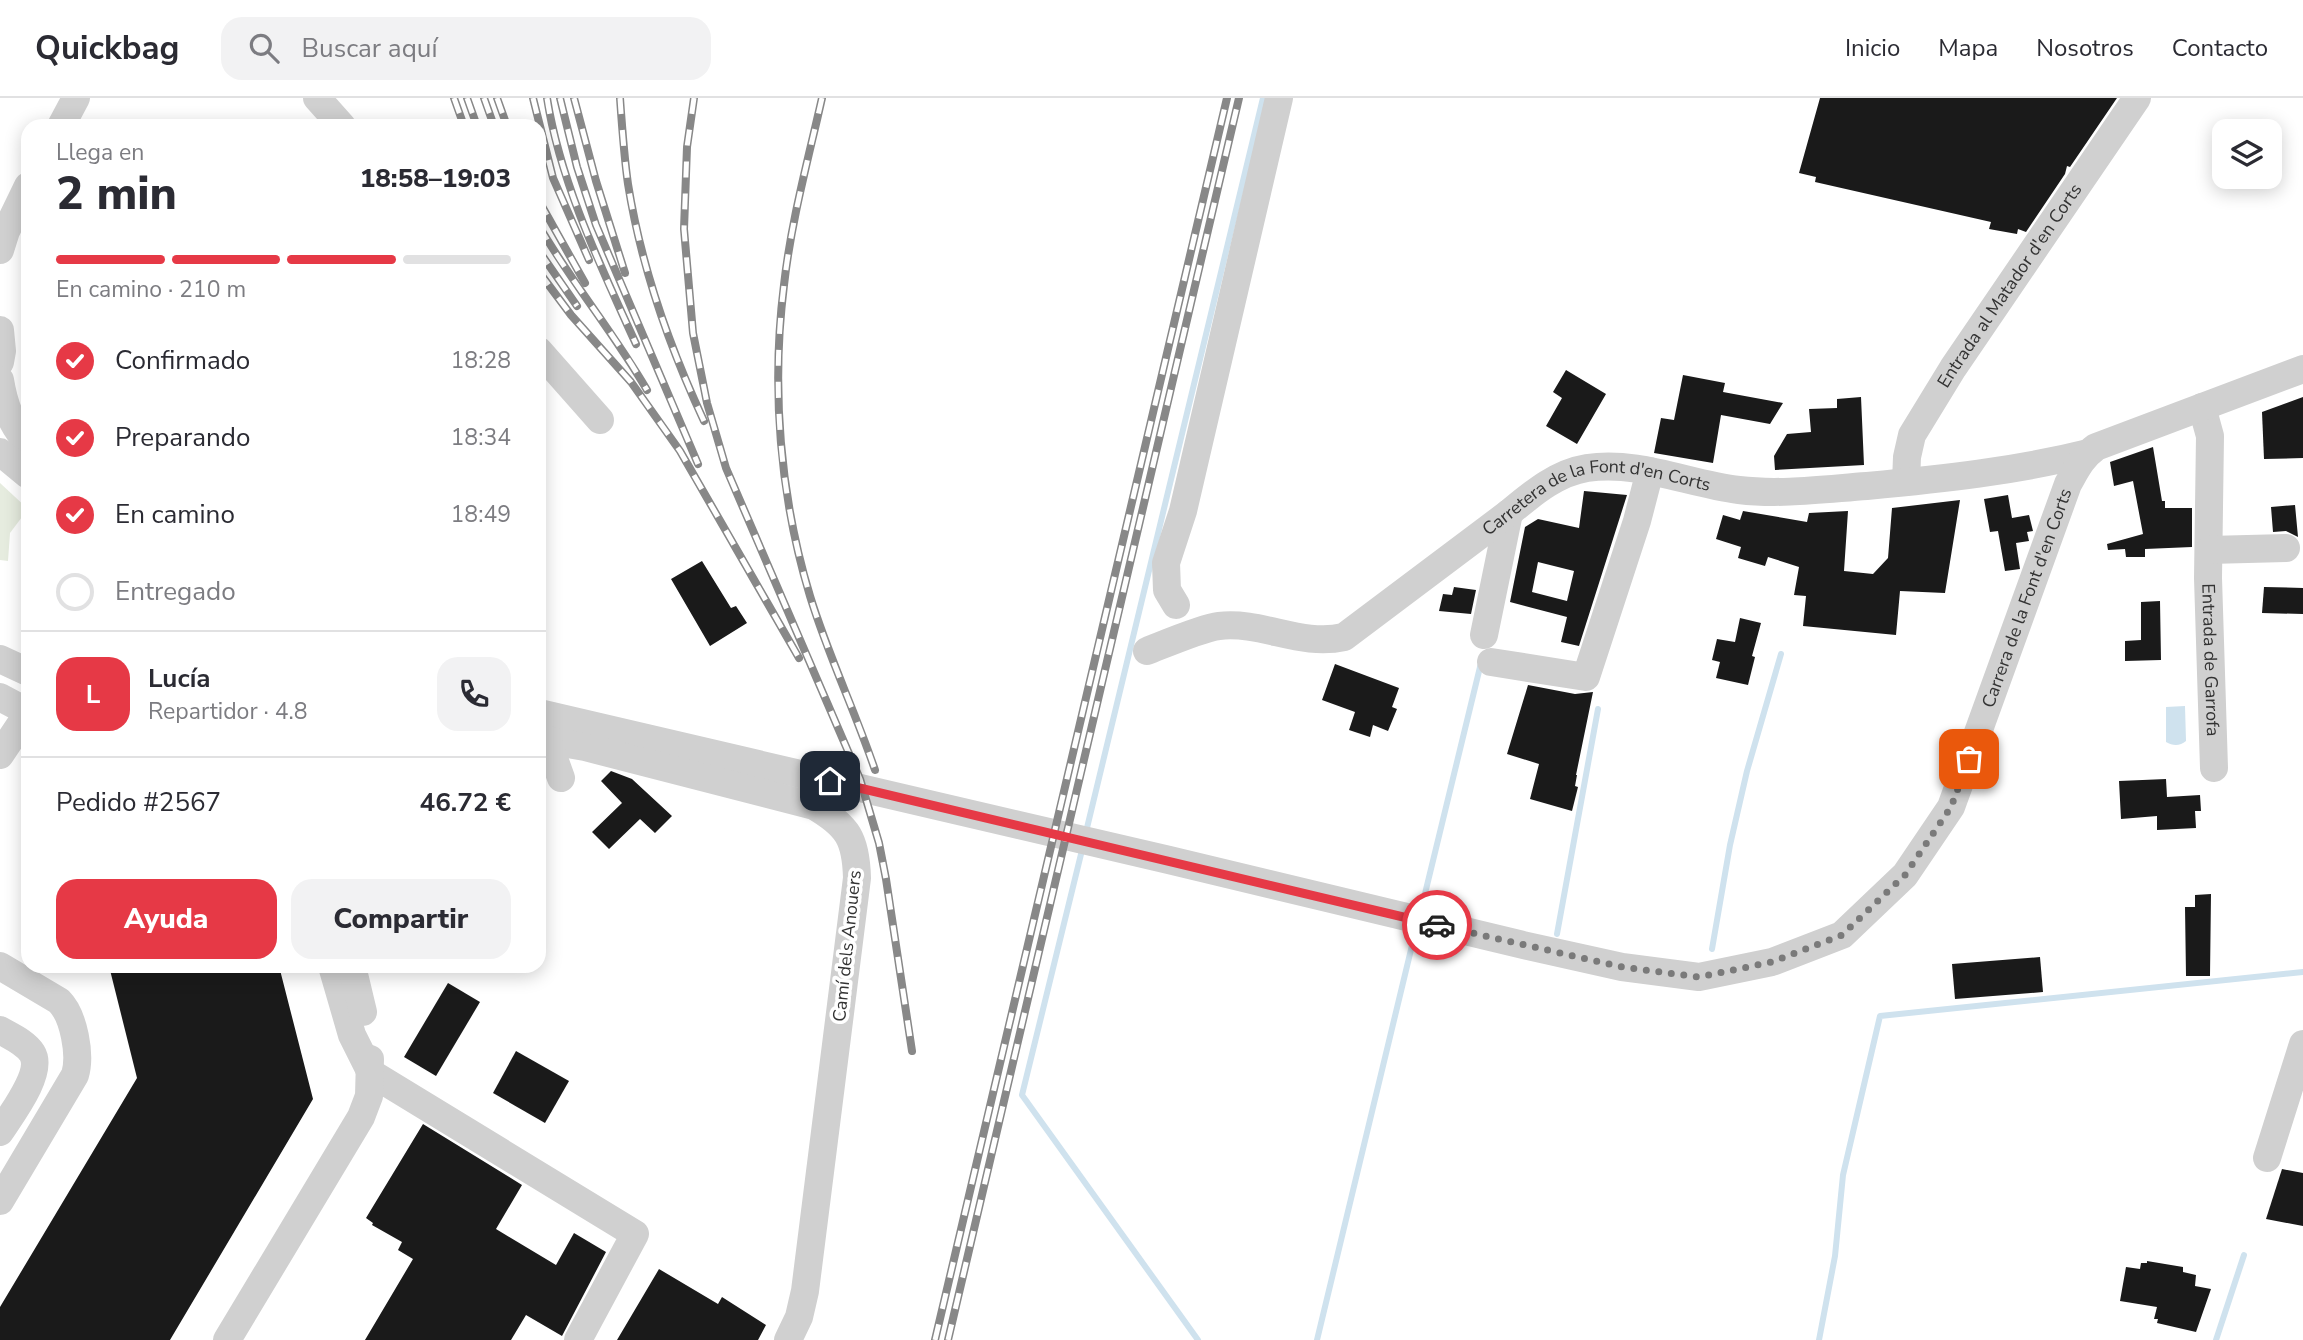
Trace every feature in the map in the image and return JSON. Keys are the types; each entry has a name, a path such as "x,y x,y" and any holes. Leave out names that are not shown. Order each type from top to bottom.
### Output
{"street":[{"path":"65,119 76,98"},
{"path":"317,98 336,119"},
{"path":"1176,606 1167,590 1166,563 1183,511 1279,98"},
{"name":"Entrada al Matador d'en Corts","path":"1906,482 1907,457 1912,435 1953,368 2137,98"},
{"path":"0,228 21,199"},
{"path":"0,250 21,201"},
{"path":"0,330 0,362"},
{"path":"546,359 600,420"},
{"path":"2088,453 2104,444 2303,369"},
{"path":"0,380 9,417 21,433"},
{"name":"Entrada de Garrofa","path":"2202,407 2210,436 2208,578 2214,768"},
{"path":"0,452 21,469"},
{"name":"Carretera de la Font d'en Corts","path":"1147,651 1218,626 1238,626 1311,640 1328,641 1344,637 1534,492 1573,471 1603,467 1650,471 1740,490 1818,490 1948,479 2049,463 2088,453"},
{"name":"Carrera de la Font d'en Corts","path":"546,731 1169,860 1622,967 1699,977 1772,962 1842,935 1905,875 1951,807 2068,484 2088,453"},
{"path":"1509,513 1487,648 1586,677 1637,521 1650,471"},
{"path":"2209,550 2286,548"},
{"path":"0,659 21,669"},
{"path":"0,697 21,709"},
{"path":"0,755 21,724"},
{"name":"Camí dels Anouers","path":"546,731 599,750 814,806 842,825 852,840 857,878 805,1291 799,1317 788,1340"},
{"path":"546,740 561,778"},
{"path":"0,966 59,1001 65,1008 79,1058 75,1075 0,1201"},
{"path":"334,973 352,1035 371,1073 635,1234 578,1340"},
{"path":"228,1340 361,1117 369,1096 371,1073 368,1038 354,973"},
{"path":"0,1030 22,1043 32,1052 36,1062 34,1076 0,1132"},
{"path":"2267,1157 2303,1044"}],"shaded area":[{"path":"0,483 21,502 21,518 10,533 8,561 0,560"}],"water":[{"path":"2185,706 2186,741 2179,745 2166,742 2166,707"}],"building":[{"path":"1820,98 2117,98 2070,167 2067,166 2065,174 2026,232 2018,229 2017,234 1989,229 1991,222 1815,182 1816,177 1799,173"},
{"path":"1566,370 1606,394 1577,444 1546,426 1562,398 1553,392"},
{"path":"1683,375 1725,383 1723,392 1783,403 1770,424 1721,415 1713,463 1654,453 1661,418 1674,420"},
{"path":"1861,397 1864,465 1775,470 1774,456 1787,434 1811,432 1809,409 1837,408 1837,399"},
{"path":"2303,397 2303,458 2264,459 2262,412"},
{"path":"2153,447 2165,508 2192,508 2192,547 2145,549 2145,557 2126,557 2125,549 2108,550 2107,544 2143,534 2133,481 2114,486 2110,462"},
{"path":"1584,491 1627,495 1579,646 1561,642 1567,617 1510,602 1525,527 1538,519 1579,528","holes":["1538,562 1574,571 1567,601 1532,592"]},
{"path":"2008,495 2012,518 2029,515 2033,531 2027,532 2029,541 2016,543 2020,569 2005,571 1998,531 1990,532 1984,499"},
{"path":"1960,500 1945,593 1900,591 1896,635 1803,626 1806,596 1794,595 1799,567 1768,557 1765,566 1738,558 1741,547 1716,539 1723,515 1740,520 1743,511 1807,522 1809,513 1848,511 1844,571 1873,574 1888,558 1892,508"},
{"path":"2295,505 2298,537 2286,531 2273,532 2271,507"},
{"path":"702,561 731,608 736,606 747,623 710,646 671,579"},
{"path":"1454,587 1476,590 1471,614 1439,611 1443,594 1452,595"},
{"path":"2264,587 2303,588 2303,614 2262,613"},
{"path":"2160,601 2161,660 2125,661 2125,641 2141,640 2141,602"},
{"path":"1740,618 1761,623 1748,685 1716,678 1720,662 1712,660 1717,639 1735,642"},
{"path":"1335,664 1399,688 1392,707 1397,709 1388,731 1373,725 1370,737 1349,730 1355,712 1322,700"},
{"path":"1528,685 1575,694 1593,692 1576,775 1575,786 1578,787 1572,811 1530,799 1539,764 1507,754"},
{"path":"611,771 632,779 672,816 655,833 640,819 609,849 592,832 622,803 601,781"},
{"path":"2166,779 2167,797 2200,795 2201,811 2195,811 2196,828 2157,830 2157,816 2121,819 2119,781"},
{"path":"2211,894 2210,976 2186,976 2185,907 2195,907 2195,895"},
{"path":"2040,957 2043,992 1955,999 1952,964"},
{"path":"111,973 281,973 313,1099 170,1340 0,1340 0,1307 137,1078"},
{"path":"448,983 480,1002 436,1076 404,1057"},
{"path":"516,1051 569,1081 545,1123 493,1093"},
{"path":"423,1124 522,1185 496,1229 556,1265 574,1233 606,1252 562,1336 526,1315 511,1340 365,1340 413,1259 398,1250 402,1242 372,1225 366,1218"},
{"path":"2282,1169 2303,1173 2303,1226 2266,1219"},
{"path":"2147,1261 2183,1267 2183,1272 2196,1275 2195,1286 2211,1289 2196,1332 2157,1323 2158,1319 2154,1319 2157,1307 2120,1301 2126,1267 2140,1269 2141,1263"},
{"path":"659,1269 718,1304 722,1297 766,1325 758,1340 617,1340"}],"waterway":[{"path":"1086,832 1263,98"},
{"path":"1712,949 1730,845 1747,771 1781,654"},
{"path":"1422,906 1481,663"},
{"path":"1557,934 1598,709"},
{"path":"1083,846 1022,1095 1198,1340"},
{"path":"1317,1340 1415,933"},
{"path":"1819,1340 1835,1256 1843,1175 1880,1016 2303,972"},
{"path":"2216,1340 2244,1255"}],"railway":[{"path":"454,98 462,119"},
{"path":"467,98 474,119"},
{"path":"484,98 492,119"},
{"path":"497,98 504,119"},
{"path":"533,98 538,119"},
{"path":"547,98 561,161 583,224 636,344"},
{"path":"560,98 577,167 596,225 698,464"},
{"path":"574,98 596,181 625,273"},
{"path":"620,98 628,184 640,245 668,335 704,421"},
{"path":"694,98 687,147 684,229 693,333 707,403 726,468 860,779 879,843 886,879 912,1051"},
{"path":"822,98 795,214 784,285 778,363 781,442 791,520 810,596 875,770"},
{"path":"935,1340 1227,98"},
{"path":"948,1340 1239,98"},
{"path":"546,150 553,178 589,260"},
{"path":"546,213 585,283"},
{"path":"546,237 647,390"},
{"path":"546,261 577,306"},
{"path":"546,281 571,315 631,382 680,451 799,658"}],"way so far":[{"path":"1437,925 1622,967 1699,977 1772,962 1842,935 1905,875 1951,807 1969,759"}],"route":[{"path":"830,781 1437,925"}]}
